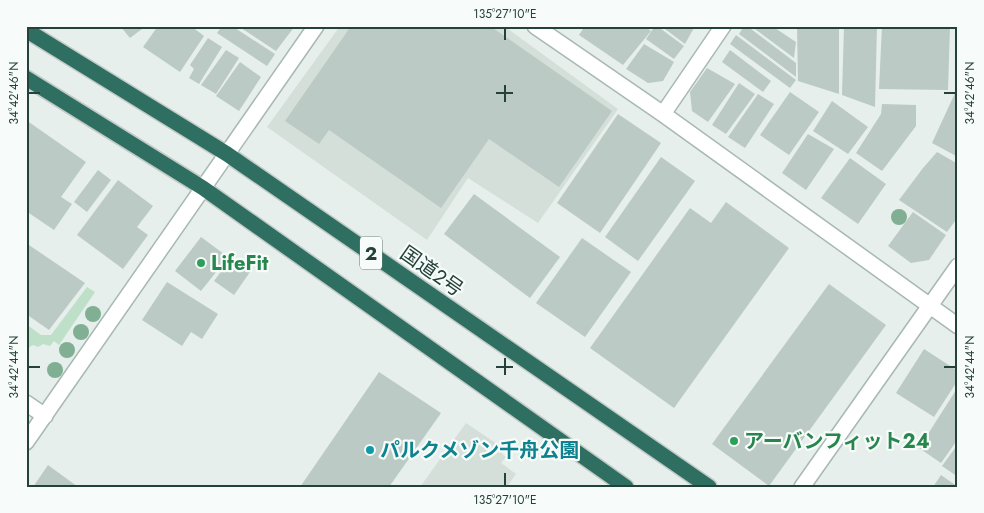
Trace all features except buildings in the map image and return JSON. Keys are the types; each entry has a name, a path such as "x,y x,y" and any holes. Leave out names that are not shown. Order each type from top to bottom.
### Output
{"highway":[{"name":"国道2号","path":"26,30 227,154 710,487"},
{"name":"2","path":"26,78 203,188 626,487"}],"street":[{"path":"26,442 316,26"},
{"path":"535,26 663,114 958,326"},
{"path":"663,114 724,26"},
{"path":"802,487 958,266"},
{"path":"26,403 45,416"}],"shaded area":[{"path":"340,26 504,26 618,109 538,223 468,178 427,240 267,127"},
{"path":"466,423 503,448 502,454 506,457 501,463 516,474 507,487 420,487"}],"green space":[{"path":"87,287 95,292 59,345 54,341 50,346 43,344 38,347 33,345 28,348 26,347 26,324 41,335 51,335"}],"place":[{"name":"LifeFit","path":"201,263"},
{"name":"アーバンフィット24","path":"734,441"},
{"name":"パルクメゾン千舟公園","path":"370,450"}]}
